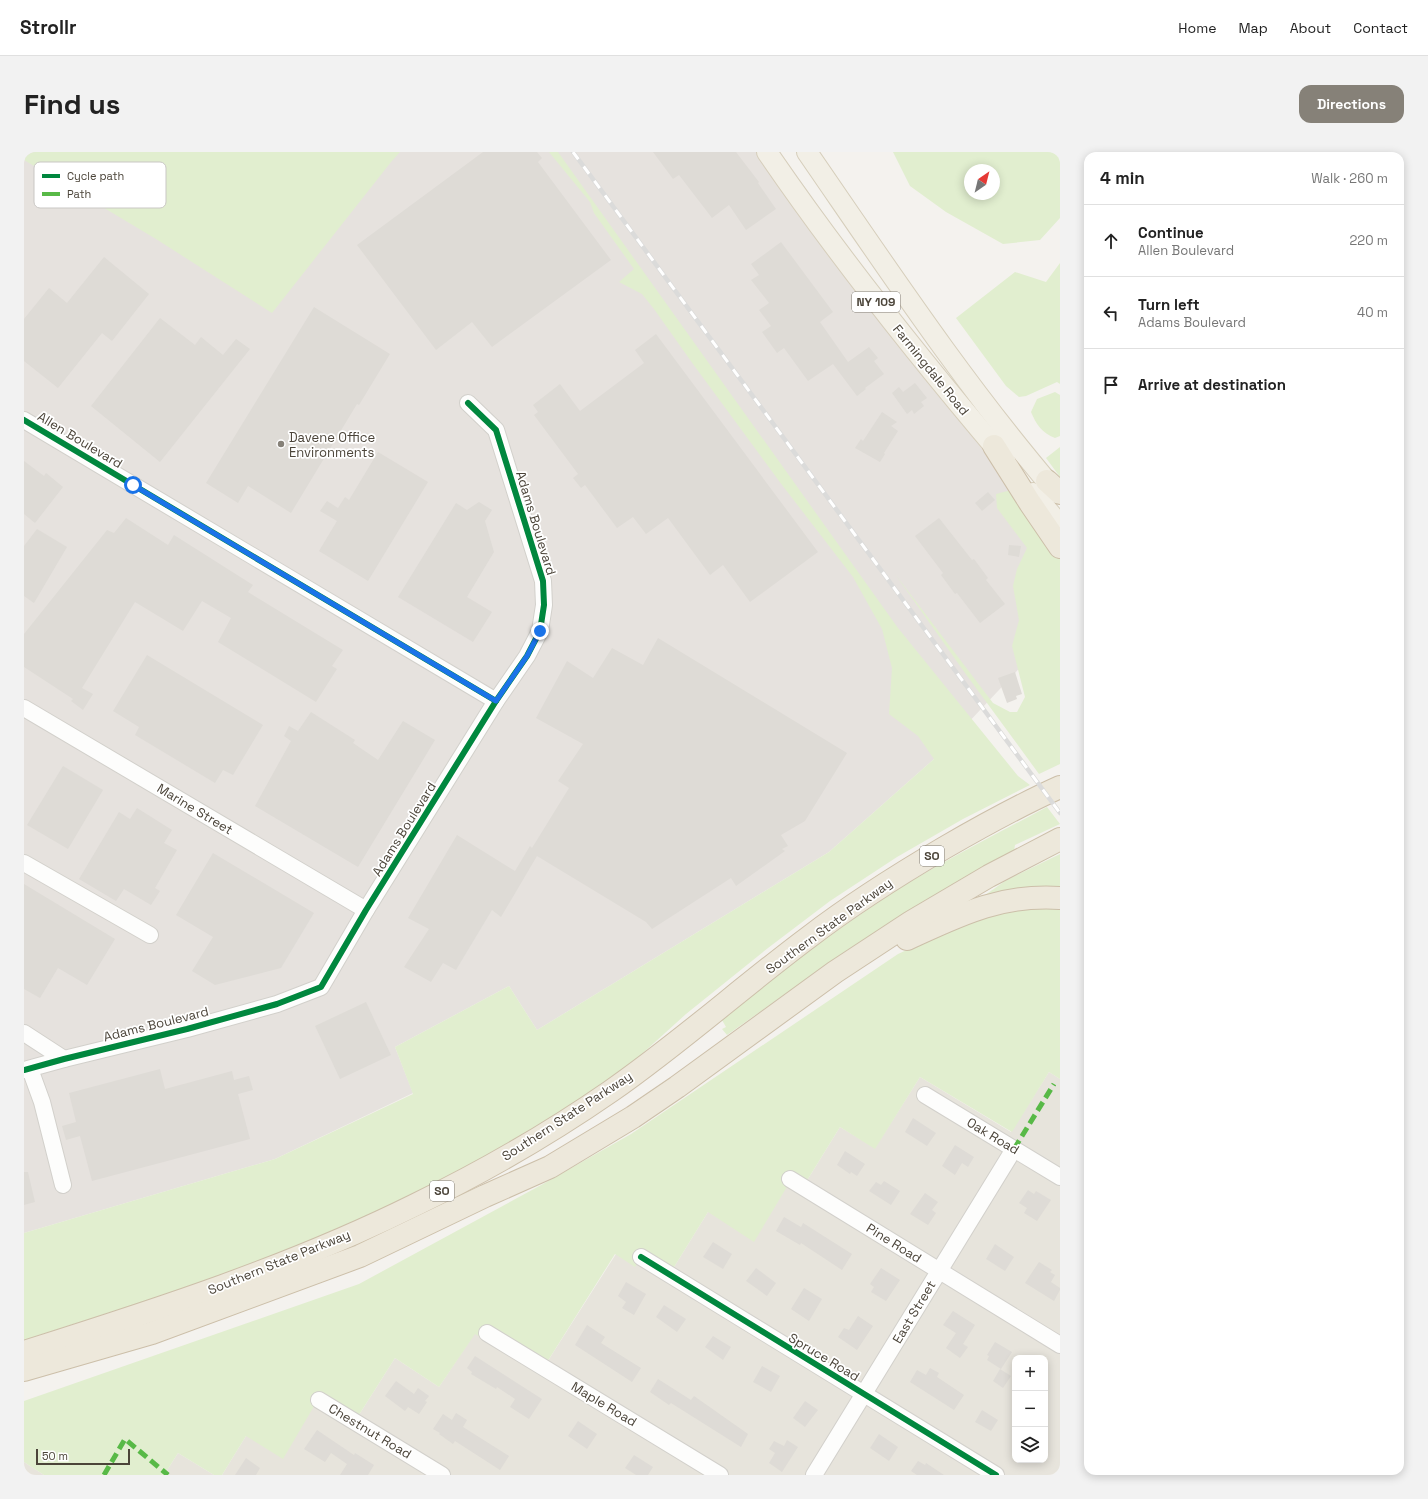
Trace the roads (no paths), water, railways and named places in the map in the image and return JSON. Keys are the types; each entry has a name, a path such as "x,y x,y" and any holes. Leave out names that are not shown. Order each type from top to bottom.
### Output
{"highway":[{"path":"994,446 1060,547"},
{"name":"Southern State Parkway","path":"24,1352 158,1309 243,1278 370,1226 452,1186 533,1140 611,1091 648,1064 810,936 885,884 966,836 1056,786"},
{"name":"Southern State Parkway","path":"24,1370 152,1333 360,1256 485,1196 550,1167 639,1113 835,972 949,898 1060,839"},
{"path":"835,972 949,919 979,908 1007,900 1060,898"}],"main road":[{"name":"Farmingdale Road","path":"767,152 873,299 1060,525"},
{"name":"Farmingdale Road","path":"806,152 923,322 972,386 1056,490"}],"street":[{"name":"Adams Boulevard","path":"27,1070 277,1004 321,987 366,910 496,701 527,656 540,631 544,605 543,581 496,430 468,403"},
{"name":"Allen Boulevard","path":"24,420 496,701"},
{"name":"Marine Street","path":"24,708 366,910"},
{"path":"24,863 150,935"},
{"path":"24,1033 64,1059"},
{"path":"27,1070 42,1102 63,1185"},
{"name":"Oak Road","path":"925,1095 1060,1177"},
{"name":"East Street","path":"814,1475 1014,1149"},
{"name":"Pine Road","path":"790,1179 1060,1345"},
{"name":"Spruce Road","path":"641,1258 996,1475"},
{"name":"Maple Road","path":"487,1333 720,1475"},
{"name":"Chestnut Road","path":"319,1400 442,1475"}],"railway":[{"path":"573,152 1060,813"}],"place":[{"name":"Davene Office Environments","path":"281,444"}]}
